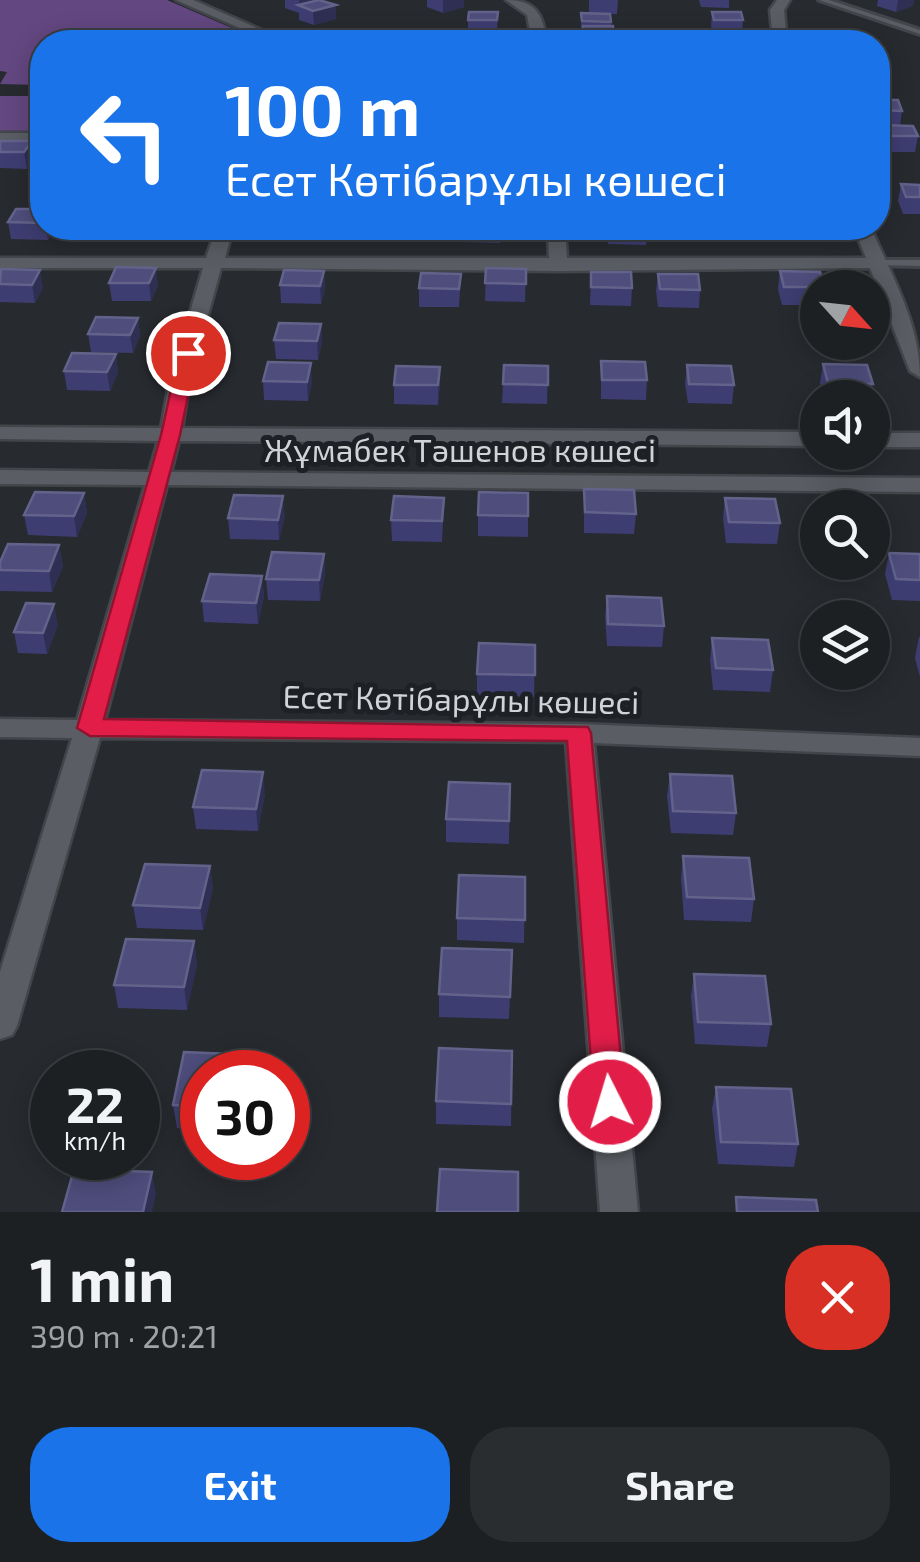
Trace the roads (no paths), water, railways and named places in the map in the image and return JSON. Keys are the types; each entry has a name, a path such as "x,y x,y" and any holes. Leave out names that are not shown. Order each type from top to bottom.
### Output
{"street":[{"path":"182,0 253,30"},
{"path":"512,0 532,10 538,30"},
{"path":"779,30 777,10 784,0"},
{"path":"0,138 30,138"},
{"path":"0,1026 90,728 220,240"},
{"path":"557,240 559,266"},
{"path":"869,240 920,372"},
{"path":"0,263 880,263"},
{"name":"Жұмабек Тәшенов көшесі","path":"0,433 800,440"},
{"path":"890,440 920,440"},
{"name":"Жұмабек Тәшенов көшесі","path":"0,477 920,486"},
{"name":"Есет Көтібарұлы көшесі","path":"0,728 579,733 920,747"},
{"path":"579,733 619,1212"}],"lane":[{"path":"822,0 920,32"},
{"path":"880,263 920,263"}]}
